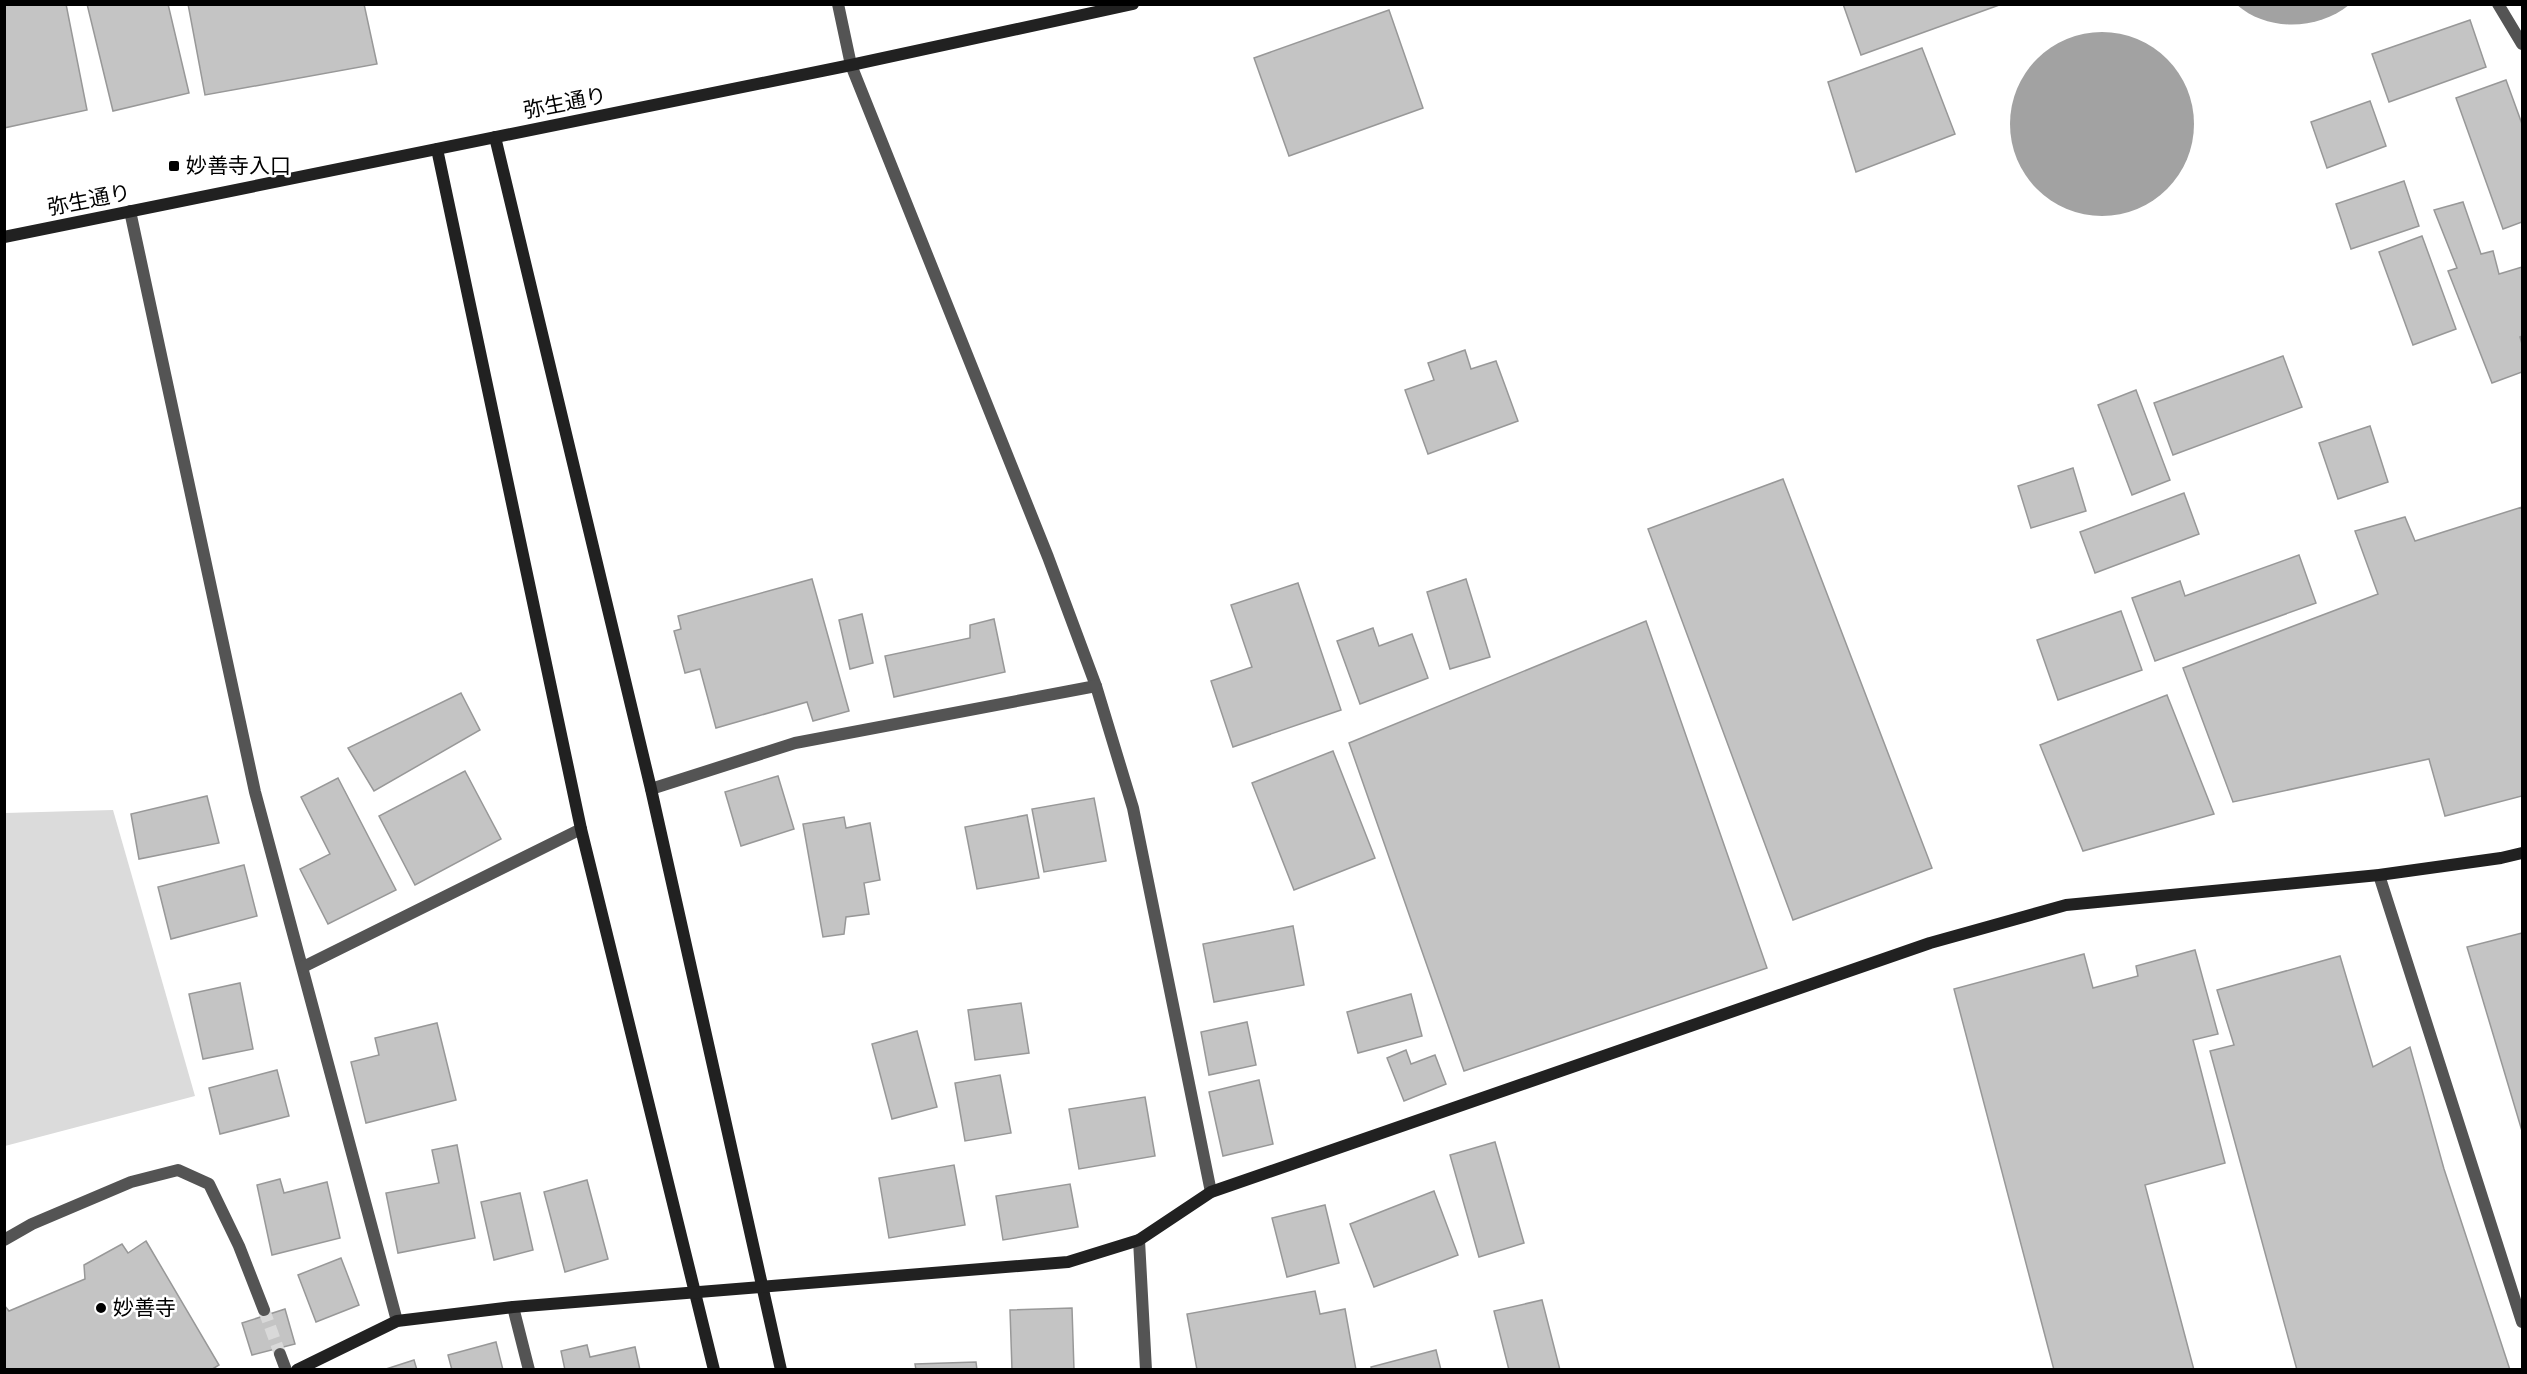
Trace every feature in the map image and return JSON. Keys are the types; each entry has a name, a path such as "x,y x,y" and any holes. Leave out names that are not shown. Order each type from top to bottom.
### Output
{"street":[{"path":"838,4 851,65 1048,556 1096,686 1133,808 1211,1192"},
{"name":"弥生通り","path":"4,237 851,65 1133,4"},
{"path":"2498,4 2523,44"},
{"path":"495,137 651,789 760,1286 781,1370"},
{"path":"437,149 581,829 714,1370"},
{"path":"130,211 255,792 397,1321"},
{"path":"651,789 795,743 1096,686"},
{"path":"303,967 581,829"},
{"path":"297,1370 397,1321 513,1307 1068,1262 1138,1240 1211,1192 1930,943 2066,905 2379,875 2523,853"},
{"path":"2379,875 2523,1322"},
{"path":"4,1240 32,1224 130,1182 178,1170 209,1184 239,1246 264,1310"},
{"path":"1138,1240 1146,1370"},
{"path":"513,1307 530,1370"},
{"path":"280,1354 286,1370"}],"shaded area":[{"path":"2237,5 2349,5 2323,19 2293,25 2263,20"},
{"path":"2102,32 2137,39 2167,59 2187,89 2194,124 2187,159 2167,189 2137,209 2102,216 2067,209 2037,189 2017,159 2010,124 2017,89 2037,59 2067,39"},
{"path":"113,810 195,1096 5,1146 5,813"}],"building":[{"path":"4,4 66,4 87,110 4,128"},
{"path":"87,4 168,4 189,93 113,111"},
{"path":"188,4 364,4 377,64 205,95"},
{"path":"1843,4 2002,4 1861,55"},
{"path":"1389,10 1423,108 1289,156 1254,58"},
{"path":"2470,20 2486,67 2389,102 2372,54"},
{"path":"1922,48 1955,134 1856,172 1828,82"},
{"path":"2506,80 2522,124 2522,222 2503,229 2456,98"},
{"path":"2370,101 2386,146 2327,168 2311,122"},
{"path":"2404,181 2419,226 2351,249 2336,204"},
{"path":"2463,202 2481,254 2493,251 2499,274 2522,267 2522,336 2520,337 2522,372 2492,383 2448,271 2457,268 2434,210"},
{"path":"2422,236 2456,329 2413,345 2379,252"},
{"path":"1465,350 1471,369 1496,361 1518,421 1428,454 1405,390 1434,380 1428,363"},
{"path":"2283,356 2302,407 2173,455 2154,403"},
{"path":"2136,390 2170,480 2132,495 2098,405"},
{"path":"2370,426 2388,482 2338,499 2319,443"},
{"path":"2073,468 2086,511 2031,528 2018,486"},
{"path":"1783,479 1932,868 1793,920 1648,529"},
{"path":"2184,493 2199,534 2095,573 2080,532"},
{"path":"2522,507 2522,796 2445,816 2429,759 2233,802 2183,668 2378,594 2355,531 2405,517 2415,541"},
{"path":"2299,555 2316,603 2155,661 2132,598 2180,581 2185,596"},
{"path":"812,579 849,711 813,721 807,702 716,728 700,669 685,673 674,631 681,629 678,616"},
{"path":"1466,579 1490,657 1450,669 1427,592"},
{"path":"1298,583 1341,710 1233,747 1211,681 1252,667 1231,605"},
{"path":"2121,611 2142,670 2058,700 2037,640"},
{"path":"862,614 873,663 850,669 839,620"},
{"path":"994,619 1005,672 894,697 885,656 970,638 970,625"},
{"path":"1646,621 1767,968 1464,1071 1349,743"},
{"path":"1373,628 1379,646 1412,634 1428,678 1360,704 1337,641"},
{"path":"461,693 480,730 374,791 348,748"},
{"path":"2167,695 2214,814 2083,851 2040,745"},
{"path":"1333,751 1375,858 1294,890 1252,783"},
{"path":"465,771 501,839 415,885 379,816"},
{"path":"778,776 794,829 741,846 725,792"},
{"path":"338,778 396,890 328,924 300,869 330,854 301,797"},
{"path":"207,796 219,843 139,859 131,814"},
{"path":"1094,798 1106,861 1044,872 1032,809"},
{"path":"1027,815 1039,878 977,889 965,827"},
{"path":"844,817 846,828 870,823 880,880 864,883 869,914 846,917 844,934 823,937 803,824"},
{"path":"244,865 257,916 171,939 158,887"},
{"path":"1293,926 1304,985 1214,1002 1203,944"},
{"path":"2522,933 2522,1131 2467,947"},
{"path":"2195,950 2218,1034 2193,1040 2225,1163 2145,1185 2194,1370 2054,1370 1954,989 2084,954 2093,988 2138,976 2136,966"},
{"path":"2340,956 2373,1067 2410,1047 2444,1169 2510,1370 2297,1370 2210,1051 2234,1045 2217,990"},
{"path":"240,983 253,1049 203,1059 189,994"},
{"path":"1411,994 1422,1036 1358,1053 1347,1012"},
{"path":"1021,1003 1029,1053 975,1060 968,1010"},
{"path":"1247,1022 1256,1065 1209,1075 1201,1032"},
{"path":"437,1023 456,1100 366,1123 351,1062 379,1055 375,1038"},
{"path":"917,1031 937,1107 892,1119 872,1044"},
{"path":"1406,1050 1411,1064 1435,1055 1446,1084 1404,1101 1387,1058"},
{"path":"277,1070 289,1116 220,1134 209,1088"},
{"path":"1000,1075 1011,1133 965,1141 955,1083"},
{"path":"1259,1080 1273,1144 1223,1156 1209,1092"},
{"path":"1145,1097 1155,1156 1079,1169 1069,1109"},
{"path":"1495,1142 1524,1243 1479,1257 1450,1155"},
{"path":"457,1145 475,1238 398,1253 386,1193 439,1183 432,1150"},
{"path":"954,1165 965,1225 889,1238 879,1178"},
{"path":"280,1179 284,1193 327,1182 340,1238 272,1255 257,1185"},
{"path":"587,1180 608,1259 565,1272 544,1192"},
{"path":"1070,1184 1078,1227 1003,1240 996,1196"},
{"path":"1434,1191 1458,1255 1374,1287 1350,1224"},
{"path":"520,1193 533,1250 494,1260 481,1202"},
{"path":"1325,1205 1339,1263 1287,1277 1272,1218"},
{"name":"妙善寺","path":"146,1241 219,1365 211,1370 4,1370 4,1305 9,1311 85,1279 84,1265 122,1244 128,1253"},
{"path":"341,1258 359,1305 316,1322 298,1275"},
{"path":"1315,1291 1320,1314 1345,1309 1356,1370 1197,1370 1187,1314"},
{"path":"1542,1300 1560,1370 1509,1370 1494,1311"},
{"path":"1072,1308 1074,1370 1012,1370 1010,1310"},
{"path":"285,1309 295,1344 252,1355 242,1323"},
{"path":"496,1342 503,1370 452,1370 448,1355"},
{"path":"587,1345 590,1357 635,1347 640,1370 565,1370 561,1351"},
{"path":"1436,1350 1441,1370 1372,1370 1371,1367"},
{"path":"414,1360 417,1370 383,1370"},
{"path":"976,1362 977,1370 916,1370 915,1364"}],"tunnel":[{"path":"264,1310 280,1354"}],"place":[{"name":"妙善寺入口","path":"174,166"},
{"name":"妙善寺","path":"101,1308"}]}
